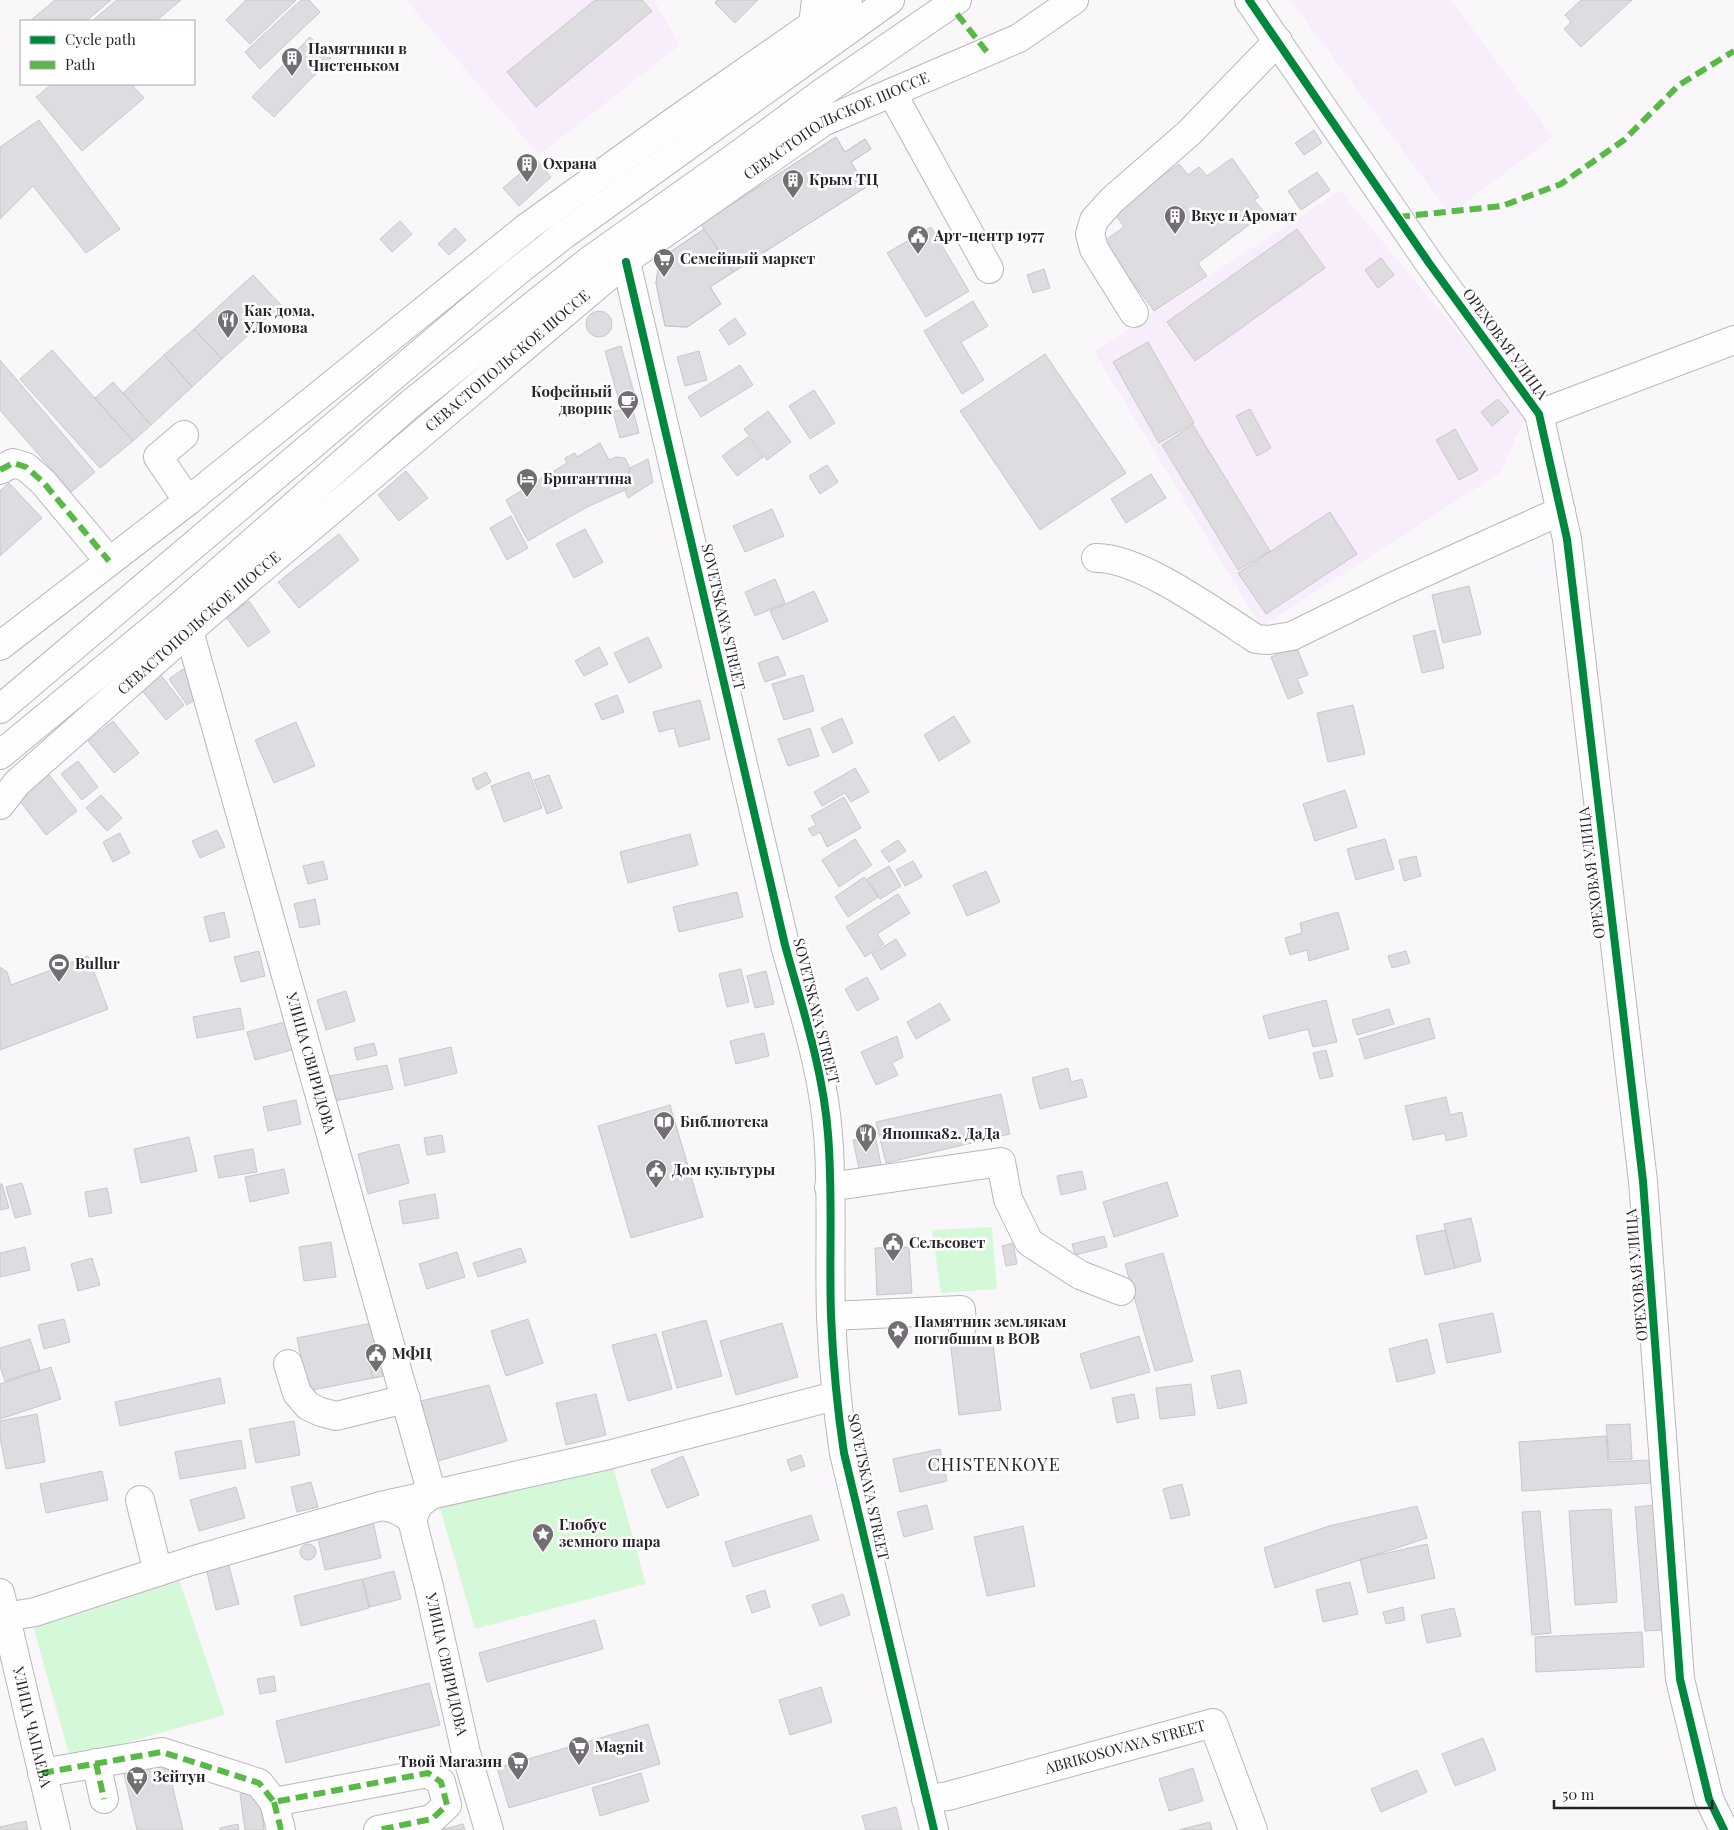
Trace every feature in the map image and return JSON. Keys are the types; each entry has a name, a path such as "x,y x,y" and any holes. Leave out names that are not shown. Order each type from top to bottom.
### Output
{"street":[{"path":"0,709 11,696 514,274 558,240 890,0"},
{"path":"0,755 166,618 409,405 589,260 741,153 823,92 957,0"},
{"name":"СЕВАСТОПОЛЬСКОЕ ШОССЕ","path":"0,805 17,784 189,631 649,244 823,122 1019,38 1074,0"},
{"name":"ОРЕХОВАЯ УЛИЦА","path":"1249,0 1430,263 1539,414 1567,539 1642,1181 1680,1679 1709,1799 1724,1830"},
{"path":"0,646 188,501 526,228 669,125 828,6"},
{"path":"1134,313 1094,249 1090,234 1094,220 1112,200 1189,133 1278,41"},
{"path":"892,93 989,269"},
{"path":"632,295 636,271 649,244"},
{"name":"SOVETSKAYA STREET","path":"616,270 632,295 648,353 785,945 810,1033 821,1083 828,1134 831,1316 834,1368 828,1405 844,1453 934,1830"},
{"path":"1539,414 1734,340"},
{"path":"184,435 158,457 188,501"},
{"path":"0,470 13,463 26,467 43,482 109,561"},
{"path":"1096,558 1108,557 1137,566 1256,639 1268,640 1292,636 1392,587 1561,511"},
{"name":"УЛИЦА СВИРИДОВА","path":"189,631 406,1399 426,1495 429,1587 466,1753 489,1830"},
{"path":"0,766 50,713"},
{"path":"829,1187 1000,1162 1008,1199 1029,1242 1080,1275 1121,1291"},
{"path":"831,1316 961,1310 962,1326"},
{"path":"288,1364 297,1393 308,1406 321,1412 336,1416 406,1399"},
{"path":"2,1610 35,1612 158,1572 381,1506 828,1405"},
{"path":"140,1500 158,1572"},
{"name":"УЛИЦА ЧАПАЕВА","path":"2,1610 56,1830"},
{"name":"ABRIKOSOVAYA STREET","path":"926,1799 948,1796 1213,1723 1253,1830"},
{"path":"42,1774 162,1752 259,1783 274,1802 281,1830"},
{"path":"96,1763 104,1799"},
{"path":"274,1802 428,1773 441,1782 447,1806 432,1819 378,1830"}],"shaded area":[{"path":"406,0 654,0 680,45 539,155"},
{"path":"1290,0 1451,0 1553,137 1450,214"},
{"path":"1340,190 1526,415 1501,472 1261,627 1094,352"}],"green space":[{"path":"992,1227 997,1289 941,1293 932,1230"},
{"path":"611,1459 646,1584 475,1629 437,1498"},
{"path":"177,1573 225,1715 70,1758 31,1619"}],"building":[{"path":"55,0 111,0 87,20 31,20"},
{"path":"117,0 181,0 157,20 93,20"},
{"path":"246,0 296,0 250,44 226,20"},
{"path":"301,0 309,0 320,12 260,69 245,52"},
{"path":"595,0 642,0 652,11 536,107 507,72"},
{"path":"717,0 758,0 735,23 715,3"},
{"path":"1581,0 1632,0 1581,47 1564,29 1571,22 1565,15"},
{"name":"Памятники в Чистеньком","path":"310,37 331,58 274,117 252,97"},
{"path":"51,85 132,85 144,98 82,151 36,97"},
{"path":"39,120 120,229 86,253 33,186 0,219 0,147"},
{"path":"1314,130 1322,143 1304,155 1295,143"},
{"name":"Крым ТЦ","path":"836,137 845,152 865,139 871,149 851,162 866,187 733,272 701,224"},
{"name":"Крым ТЦ","path":"836,137 845,152 865,139 871,149 851,162 866,187 710,287 721,304 687,327 665,326 656,283 658,269 666,255 704,229 701,224"},
{"name":"Вкус и Аромат","path":"1232,158 1259,197 1254,200 1265,213 1198,263 1207,276 1154,311 1103,242 1124,227 1113,211 1179,164 1188,175 1199,167 1207,176"},
{"name":"Охрана","path":"536,160 551,177 519,206 503,188"},
{"path":"1317,172 1330,190 1301,210 1288,191"},
{"path":"400,221 412,234 392,252 380,239"},
{"path":"931,227 969,291 926,317 887,253"},
{"path":"455,228 466,240 449,255 438,244"},
{"path":"704,229 733,272 710,287 721,304 687,327 665,326 656,283 658,269 666,255"},
{"path":"1297,229 1325,268 1195,361 1167,322"},
{"path":"1381,258 1394,275 1378,288 1365,270"},
{"path":"1044,269 1050,288 1033,293 1027,275"},
{"path":"253,275 281,305 222,359 194,329"},
{"path":"973,301 988,326 961,342 984,380 962,394 924,331"},
{"path":"599,311 608,315 612,324 608,333 599,337 590,333 586,324 590,315"},
{"path":"735,318 746,334 729,345 719,330"},
{"path":"194,329 222,359 192,387 164,355"},
{"path":"1148,342 1194,423 1159,443 1113,362"},
{"path":"621,346 636,400 620,404 605,351"},
{"path":"52,350 133,441 100,468 20,379"},
{"path":"699,351 707,380 685,386 677,357"},
{"path":"1045,354 1126,473 1040,530 960,411"},
{"path":"164,355 192,387 151,425 123,393"},
{"path":"0,360 95,472 71,492 0,410"},
{"path":"740,365 753,385 701,417 688,397"},
{"path":"113,382 151,425 133,441 95,398"},
{"path":"814,390 835,423 810,439 789,406"},
{"path":"1498,399 1509,412 1492,426 1481,412"},
{"path":"632,407 639,433 620,438 613,412"},
{"path":"1250,409 1271,448 1257,456 1236,416"},
{"path":"768,411 791,442 767,460 744,429"},
{"path":"1193,425 1270,551 1238,570 1162,445"},
{"path":"1455,429 1478,470 1459,480 1436,440"},
{"path":"748,437 763,457 737,476 722,456"},
{"path":"600,443 609,460 616,457 625,458 630,468 625,490 587,507 528,541 506,500 567,463 565,458 575,453 577,457"},
{"path":"648,459 653,482 628,498 625,490 630,468"},
{"path":"827,465 838,482 820,494 809,476"},
{"path":"406,471 428,498 399,521 378,495"},
{"path":"1151,474 1166,498 1126,523 1111,499"},
{"path":"9,483 42,518 0,556 0,491"},
{"path":"772,509 784,536 745,552 733,526"},
{"path":"1330,512 1357,554 1266,614 1238,573"},
{"path":"511,516 528,548 507,560 490,528"},
{"path":"585,529 603,562 574,578 556,544"},
{"path":"339,534 359,560 299,608 278,582"},
{"path":"775,579 785,603 755,616 745,592"},
{"path":"1469,586 1481,634 1443,643 1432,595"},
{"path":"814,591 828,621 783,640 770,611"},
{"path":"249,601 270,632 248,647 226,617"},
{"path":"1435,630 1444,668 1422,673 1413,636"},
{"path":"648,637 662,667 629,683 614,653"},
{"path":"1296,646 1308,675 1297,679 1303,693 1288,699 1271,657"},
{"path":"599,647 608,664 584,676 575,661"},
{"path":"778,656 786,675 765,682 758,663"},
{"path":"183,669 202,695 187,705 169,679"},
{"path":"160,674 184,705 166,720 141,689"},
{"path":"803,675 814,711 784,720 772,684"},
{"path":"617,695 624,712 602,720 595,704"},
{"path":"700,700 710,739 679,747 674,728 659,732 653,712"},
{"path":"1353,705 1365,754 1328,762 1317,713"},
{"path":"954,716 970,742 939,761 924,735"},
{"path":"842,718 853,743 833,753 821,728"},
{"path":"113,721 139,753 114,773 88,741"},
{"path":"296,722 315,766 274,783 255,740"},
{"path":"810,728 819,756 788,766 778,739"},
{"path":"78,761 98,787 82,800 61,774"},
{"path":"855,768 869,792 851,802 845,793 822,806 814,792"},
{"path":"47,772 77,811 46,835 16,796"},
{"path":"486,772 491,782 477,790 472,779"},
{"path":"529,772 542,808 504,822 491,786"},
{"path":"549,775 562,808 547,814 534,780"},
{"path":"1345,790 1357,827 1315,841 1303,804"},
{"path":"101,795 122,818 107,831 86,808"},
{"path":"844,797 861,828 827,847 820,832 813,836 808,829 816,825 811,816"},
{"path":"217,830 225,847 200,858 192,841"},
{"path":"120,833 130,853 113,862 103,842"},
{"path":"690,834 698,865 628,883 620,852"},
{"path":"855,839 872,865 839,887 822,860"},
{"path":"1385,839 1394,869 1356,880 1347,849"},
{"path":"898,840 906,851 889,862 881,851"},
{"path":"1416,856 1421,876 1404,881 1399,860"},
{"path":"323,861 328,879 308,884 303,866"},
{"path":"913,861 922,877 905,886 896,870"},
{"path":"889,866 901,886 880,899 867,879"},
{"path":"986,871 1000,902 967,916 953,885"},
{"path":"864,877 878,897 848,917 835,897"},
{"path":"737,892 743,917 679,932 673,907"},
{"path":"898,894 910,913 877,934 884,944 865,957 846,927"},
{"path":"315,899 320,924 300,928 294,904"},
{"path":"224,912 230,937 210,942 204,917"},
{"path":"1338,912 1349,949 1309,961 1307,950 1290,955 1285,938 1302,933 1300,923"},
{"path":"896,939 906,955 881,970 872,954"},
{"path":"259,951 265,976 241,982 234,957"},
{"path":"1406,951 1410,963 1392,968 1388,956"},
{"path":"88,956 108,1009 0,1050 0,967 7,972 11,985"},
{"path":"741,969 749,1002 727,1007 719,974"},
{"path":"766,971 774,1004 755,1008 747,976"},
{"path":"867,977 879,999 857,1011 845,989"},
{"path":"346,991 355,1021 326,1030 317,1000"},
{"path":"1326,1000 1337,1042 1313,1047 1308,1029 1269,1039 1263,1016"},
{"path":"940,1003 950,1020 916,1039 907,1022"},
{"path":"240,1008 244,1029 197,1038 193,1017"},
{"path":"1389,1009 1394,1024 1357,1035 1352,1020"},
{"path":"1429,1018 1435,1038 1365,1059 1359,1039"},
{"path":"292,1020 299,1048 255,1060 247,1032"},
{"path":"764,1033 769,1056 736,1064 730,1041"},
{"path":"897,1036 903,1057 892,1063 898,1075 876,1085 861,1052"},
{"path":"374,1043 377,1055 357,1060 354,1048"},
{"path":"451,1047 457,1073 405,1086 399,1059"},
{"path":"1326,1050 1333,1076 1320,1079 1313,1053"},
{"path":"387,1065 393,1089 335,1101 330,1076"},
{"path":"1068,1068 1071,1082 1082,1079 1087,1097 1040,1109 1032,1078"},
{"path":"1001,1094 1010,1134 886,1163 876,1122"},
{"path":"1446,1097 1450,1115 1462,1112 1467,1136 1446,1141 1445,1133 1413,1140 1405,1106"},
{"path":"296,1100 301,1124 268,1131 263,1107"},
{"name":"Дом культуры","path":"670,1105 703,1217 631,1238 598,1126"},
{"path":"442,1135 445,1152 427,1155 424,1138"},
{"path":"875,1135 881,1165 859,1169 853,1140"},
{"path":"189,1137 197,1171 141,1183 134,1149"},
{"path":"399,1144 409,1183 368,1194 358,1154"},
{"path":"253,1149 257,1172 219,1178 214,1156"},
{"path":"284,1169 289,1193 250,1202 245,1177"},
{"path":"1082,1171 1086,1189 1061,1195 1057,1176"},
{"path":"1167,1182 1178,1216 1114,1237 1103,1202"},
{"path":"22,1183 31,1214 15,1218 6,1187"},
{"path":"0,1184 2,1184 9,1208 0,1210"},
{"path":"107,1188 112,1213 89,1217 85,1192"},
{"path":"435,1194 439,1218 403,1224 399,1201"},
{"path":"1471,1218 1481,1261 1455,1268 1444,1224"},
{"path":"1445,1230 1455,1268 1425,1275 1416,1236"},
{"path":"1104,1236 1107,1247 1075,1255 1072,1244"},
{"path":"331,1242 336,1277 304,1281 299,1247"},
{"path":"1013,1243 1017,1264 1006,1266 1002,1246"},
{"path":"25,1247 30,1270 0,1277 0,1253"},
{"name":"Сельсовет","path":"909,1247 912,1293 877,1295 875,1248"},
{"path":"521,1248 526,1262 478,1277 473,1263"},
{"path":"457,1252 465,1277 427,1289 419,1264"},
{"path":"1163,1253 1193,1361 1155,1371 1125,1264"},
{"path":"92,1258 100,1285 78,1291 71,1264"},
{"path":"1493,1313 1501,1352 1447,1363 1439,1324"},
{"path":"64,1319 70,1342 44,1349 38,1325"},
{"path":"528,1319 543,1363 506,1376 491,1331"},
{"path":"706,1320 722,1376 677,1388 662,1332"},
{"path":"372,1323 383,1376 308,1391 297,1338"},
{"path":"782,1323 798,1377 736,1395 720,1341"},
{"path":"656,1334 672,1389 628,1401 612,1345"},
{"path":"992,1336 1001,1410 959,1415 950,1340"},
{"path":"1139,1336 1150,1372 1091,1389 1080,1354"},
{"path":"30,1339 40,1370 5,1381 0,1366 0,1348"},
{"path":"1427,1339 1435,1373 1397,1382 1389,1349"},
{"path":"379,1357 383,1376 373,1378 368,1359"},
{"path":"51,1367 61,1399 0,1419 0,1384"},
{"path":"1240,1370 1247,1403 1218,1409 1211,1376"},
{"path":"220,1378 225,1403 120,1426 115,1402"},
{"path":"1191,1384 1195,1415 1160,1419 1156,1388"},
{"path":"489,1385 507,1441 435,1462 421,1401"},
{"path":"596,1394 606,1435 566,1445 556,1403"},
{"path":"1134,1394 1139,1418 1117,1423 1112,1398"},
{"path":"37,1414 45,1462 6,1469 0,1437 0,1421"},
{"path":"294,1421 300,1455 256,1463 249,1429"},
{"path":"1630,1424 1632,1459 1609,1460 1606,1425"},
{"path":"1606,1436 1608,1462 1651,1460 1652,1483 1522,1491 1519,1442"},
{"path":"241,1440 246,1468 180,1479 175,1452"},
{"path":"940,1449 947,1481 900,1492 893,1459"},
{"path":"801,1455 805,1466 791,1471 787,1460"},
{"path":"683,1456 699,1495 667,1508 651,1470"},
{"path":"102,1471 108,1500 46,1513 40,1484"},
{"path":"311,1482 318,1507 297,1512 291,1487"},
{"path":"1182,1484 1190,1515 1171,1519 1163,1489"},
{"path":"236,1487 245,1518 199,1531 190,1500"},
{"path":"927,1505 933,1529 904,1537 897,1512"},
{"path":"1656,1505 1665,1630 1645,1631 1635,1507"},
{"path":"1417,1506 1427,1538 1275,1588 1264,1548 1329,1526"},
{"path":"1611,1509 1617,1602 1575,1605 1569,1511"},
{"path":"1540,1511 1551,1633 1532,1635 1522,1512"},
{"path":"811,1515 819,1540 733,1567 725,1542"},
{"path":"373,1522 381,1558 325,1570 317,1534"},
{"path":"1023,1526 1035,1586 987,1596 974,1537"},
{"path":"305,1544 311,1544 316,1549 314,1558 305,1560 300,1555 300,1549"},
{"path":"1427,1544 1435,1578 1368,1593 1360,1559"},
{"path":"228,1562 239,1604 216,1610 206,1568"},
{"path":"394,1571 401,1599 370,1607 363,1579"},
{"path":"362,1579 369,1608 301,1626 294,1596"},
{"path":"1350,1582 1358,1614 1323,1622 1316,1590"},
{"path":"765,1590 770,1607 752,1613 746,1596"},
{"path":"843,1594 850,1615 820,1626 812,1605"},
{"path":"1403,1607 1405,1620 1386,1624 1383,1612"},
{"path":"1454,1608 1461,1636 1427,1643 1421,1615"},
{"path":"595,1620 603,1649 487,1682 479,1653"},
{"path":"1642,1632 1644,1667 1536,1672 1535,1637"},
{"path":"274,1676 276,1691 260,1694 257,1679"},
{"path":"429,1683 440,1725 286,1763 276,1721"},
{"path":"821,1687 832,1722 790,1735 779,1700"},
{"name":"Magnit","path":"648,1724 660,1764 509,1808 497,1768"},
{"path":"1483,1738 1496,1770 1455,1786 1442,1754"},
{"path":"167,1763 183,1830 137,1830 124,1774"},
{"path":"1193,1768 1203,1801 1169,1811 1159,1779"},
{"path":"1417,1770 1427,1792 1381,1812 1371,1789"},
{"path":"641,1773 649,1801 600,1816 592,1788"},
{"path":"260,1792 264,1830 245,1830 240,1794"},
{"path":"896,1807 902,1830 866,1830 862,1816"},
{"path":"26,1821 28,1830 0,1830 0,1827"},
{"path":"1210,1822 1212,1830 1179,1830"},
{"path":"238,1824 239,1830 220,1830 220,1828"},
{"path":"463,1824 465,1830 440,1830"}],"marked path":[{"path":"957,14 987,52"},
{"path":"1398,217 1502,206 1561,184 1624,140 1679,85 1734,51"},
{"path":"0,470 13,463 26,467 43,482 109,561"},
{"path":"42,1773 162,1752 259,1783 274,1802 428,1773 441,1782 447,1805 432,1819 378,1830"},
{"path":"96,1763 104,1799"},
{"path":"274,1802 281,1830"}],"cycle path":[{"path":"1249,0 1429,263 1539,414 1567,539 1643,1181 1680,1679 1709,1799 1724,1830"},
{"path":"626,262 785,945 811,1038 822,1086 828,1134 831,1202 831,1316 833,1350 837,1402 844,1453 934,1830"}],"place":[{"name":"Памятники в Чистеньком","path":"292,77"},
{"name":"Охрана","path":"527,183"},
{"name":"Крым ТЦ","path":"793,199"},
{"name":"Вкус и Аромат","path":"1175,235"},
{"name":"Арт-центр 1977","path":"918,255"},
{"name":"Семейный маркет","path":"664,278"},
{"name":"Как дома, УЛомова","path":"228,339"},
{"name":"Кофейный дворик","path":"628,420"},
{"name":"Бригантина","path":"527,498"},
{"name":"Bullur","path":"59,983"},
{"name":"Библиотека","path":"664,1141"},
{"name":"Япошка82. ДаДа","path":"866,1153"},
{"name":"Дом культуры","path":"656,1189"},
{"name":"Сельсовет","path":"893,1262"},
{"name":"Памятник землякам погибшим в ВОВ","path":"898,1350"},
{"name":"МФЦ","path":"376,1373"},
{"name":"Глобус земного шара","path":"543,1553"},
{"name":"Magnit","path":"579,1766"},
{"name":"Твой Магазин","path":"518,1781"},
{"name":"Зейтун","path":"137,1796"}],"district":[{"name":"CHISTENKOYE","path":"994,1465"}]}
